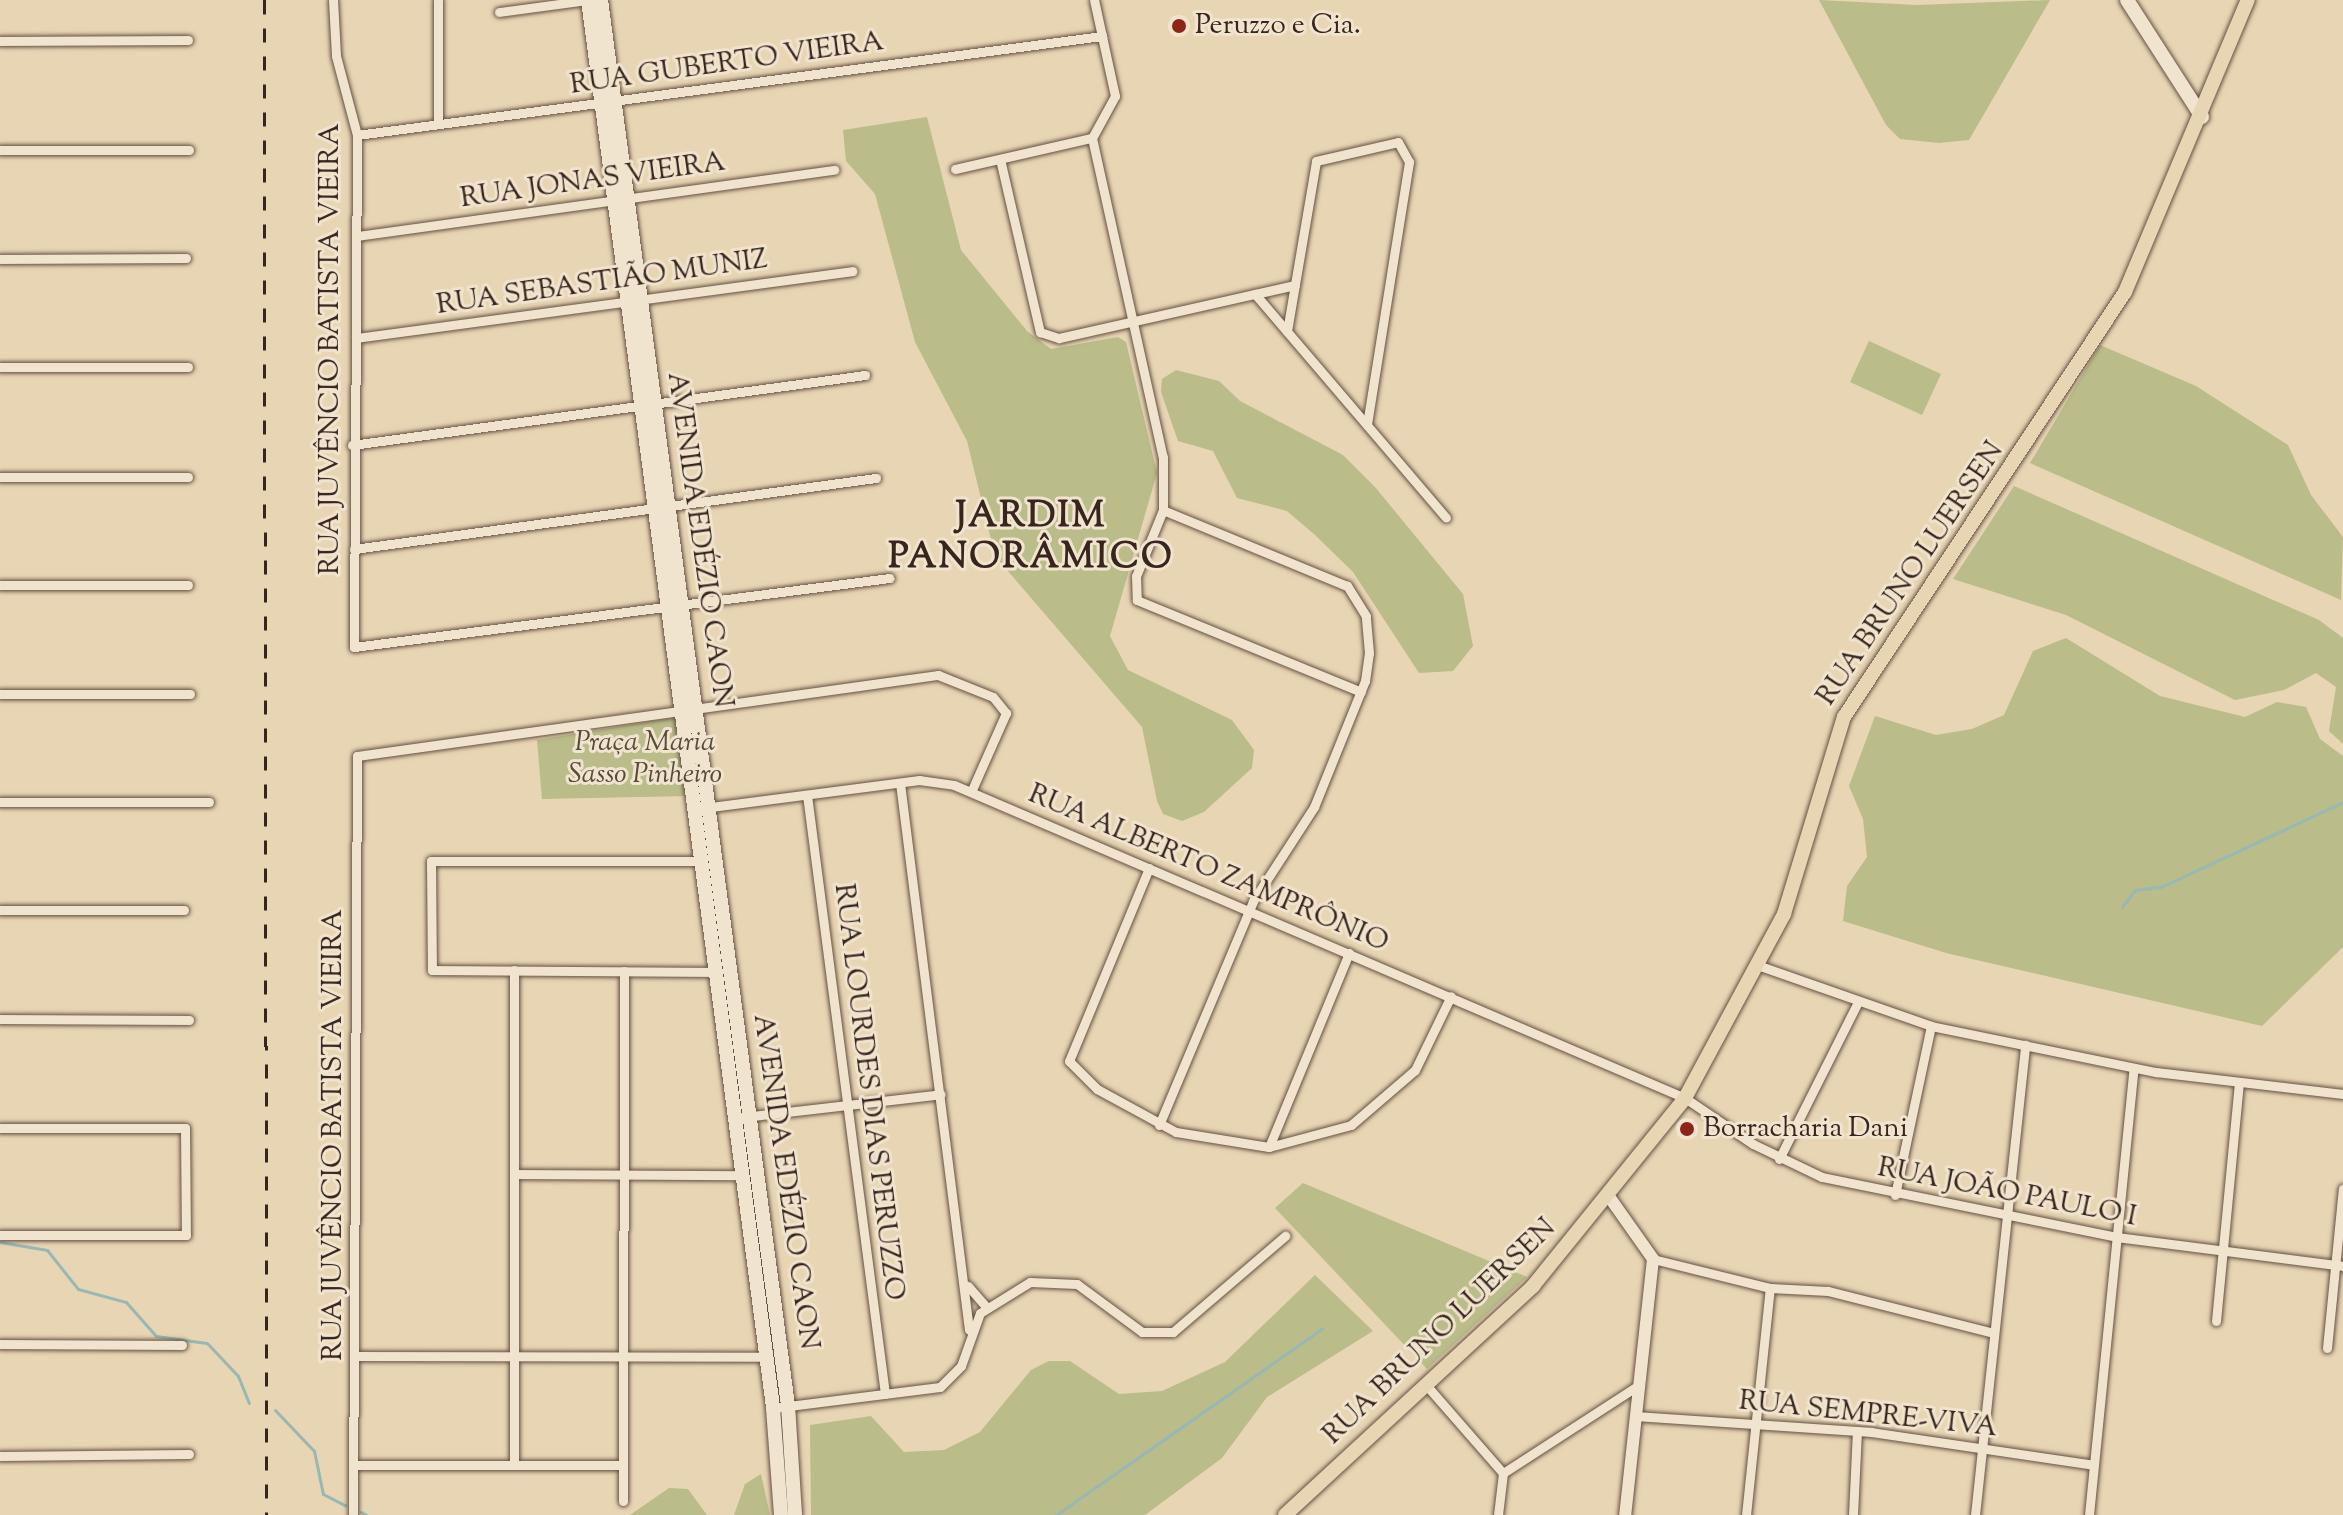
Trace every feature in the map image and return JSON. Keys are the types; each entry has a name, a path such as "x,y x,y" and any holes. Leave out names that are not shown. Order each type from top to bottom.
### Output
{"main road":[{"name":"AVENIDA EDÉZIO CAON","path":"588,0 608,102 795,1515"},
{"name":"AVENIDA EDÉZIO CAON","path":"601,0 608,102"},
{"path":"2127,0 2202,117"},
{"name":"RUA BRUNO LUERSEN","path":"1285,1515 1533,1286 1610,1198 1685,1098 1760,966 1794,887 1844,717 2107,324 2146,251 2248,0"},
{"name":"AVENIDA EDÉZIO CAON","path":"702,808 702,861 716,972 742,1117 743,1175 767,1357 781,1407 781,1515"}],"street":[{"name":"RUA JUVÊNCIO BATISTA VIEIRA","path":"333,0 336,56 357,135 352,445 354,549 350,632 359,649 675,607"},
{"path":"438,0 438,124"},
{"path":"499,12 588,0"},
{"path":"1094,0 1115,96 1092,138 1163,457 1163,510 1134,594 1143,604 1361,692"},
{"name":"RUA GUBERTO VIEIRA","path":"357,135 1102,36"},
{"path":"0,41 188,40"},
{"path":"955,169 1092,138"},
{"path":"1287,331 1319,157 1390,141 1404,146 1409,162 1367,425"},
{"path":"0,150 189,150"},
{"path":"1000,159 1040,332 1059,338 1295,285"},
{"name":"RUA JONAS VIEIRA","path":"357,236 834,170"},
{"path":"0,259 186,258"},
{"name":"RUA SEBASTIÃO MUNIZ","path":"356,338 853,271"},
{"path":"1255,294 1446,518"},
{"path":"0,367 188,367"},
{"path":"352,445 865,375"},
{"path":"0,477 188,477"},
{"path":"354,549 876,478"},
{"path":"1159,1125 1249,910 1306,823 1361,692 1368,626 1354,592 1163,510"},
{"path":"675,607 890,578"},
{"path":"0,585 188,585"},
{"path":"688,709 948,678 999,701 1006,713 971,792"},
{"path":"0,694 190,694"},
{"name":"RUA JUVÊNCIO BATISTA VIEIRA","path":"353,1515 357,756 688,709"},
{"name":"RUA ALBERTO ZAMPRÔNIO","path":"702,808 900,783 943,782 1685,1098"},
{"path":"900,783 966,1283 969,1337"},
{"name":"RUA LOURDES DIAS PERUZZO","path":"807,795 885,1394"},
{"path":"0,802 209,802"},
{"path":"702,861 431,861 432,970 716,972"},
{"path":"1149,868 1069,1061 1097,1089 1159,1125 1210,1142 1269,1147 1329,1135 1395,1093 1451,996"},
{"path":"0,910 184,910"},
{"path":"1269,1147 1349,953"},
{"path":"1760,966 1857,1004 1931,1026 2134,1068 2343,1094"},
{"path":"514,970 514,1465"},
{"path":"623,1501 624,971"},
{"path":"1779,1159 1857,1004"},
{"path":"0,1019 189,1020"},
{"path":"1895,1195 1931,1026"},
{"path":"1975,1515 2025,1045"},
{"path":"2089,1515 2134,1068"},
{"path":"2216,1321 2239,1083"},
{"path":"742,1117 941,1094"},
{"name":"RUA JOÃO PAULO I","path":"1685,1098 1779,1159 1895,1195 2117,1237 2339,1266"},
{"path":"0,1128 185,1128 186,1235 0,1235"},
{"path":"514,1174 743,1175"},
{"path":"2327,1348 2339,1266 2343,1189"},
{"path":"1610,1198 1653,1259 1770,1288 1828,1291 1994,1333"},
{"path":"781,1407 885,1394 948,1382 986,1307 1015,1287 1063,1281 1102,1296 1142,1332 1162,1335 1183,1326 1285,1236"},
{"path":"1625,1515 1653,1259"},
{"path":"966,1283 986,1307"},
{"path":"1746,1515 1770,1288"},
{"path":"0,1344 182,1345"},
{"path":"354,1356 767,1357"},
{"path":"1503,1473 1639,1385"},
{"path":"1427,1386 1503,1473 1498,1515"},
{"name":"RUA SEMPRE-VIVA","path":"1636,1416 1857,1431 2094,1465"},
{"path":"1853,1515 1857,1431"},
{"path":"0,1456 189,1454"},
{"path":"354,1465 623,1465"}],"green space":[{"path":"1819,0 1917,5 2050,0 1969,140 1939,143 1900,139 1886,125"},
{"path":"927,117 961,250 1027,331 1051,349 1118,337 1126,342 1157,473 1110,636 1128,670 1232,720 1254,750 1252,768 1204,812 1182,821 1163,814 1157,801 1142,727 995,556 967,441 915,342 875,194 846,161 843,130"},
{"path":"1869,341 1941,374 1922,415 1850,382"},
{"path":"2100,345 2196,386 2288,445 2311,495 2343,537 2341,600 2030,463"},
{"path":"1176,370 1219,381 1240,401 1343,455 1375,487 1463,594 1473,646 1453,671 1419,673 1353,572 1315,535 1287,511 1237,498 1213,451 1178,441 1161,392 1162,379"},
{"path":"2014,486 2319,620 2343,638 2343,744 2329,731 2336,687 2316,673 2284,690 2235,700 2066,615 1953,579"},
{"path":"2066,638 2160,696 2245,717 2277,702 2306,707 2320,739 2343,756 2343,947 2262,1026 1946,953 1843,921 1847,886 1867,857 1863,819 1849,786 1875,716 1936,735 1972,729 2004,715 2033,651"},
{"name":"Praça Maria Sasso Pinheiro","path":"678,717 688,796 542,799 537,740"},
{"path":"1303,1183 1527,1277 1427,1369 1275,1208"},
{"path":"1315,1275 1373,1331 1267,1397 1222,1458 1145,1515 811,1515 810,1425 871,1416 904,1452 944,1450 980,1432 1031,1370 1049,1361 1070,1361 1119,1394 1162,1391 1225,1362"},
{"path":"761,1474 770,1515 734,1515 745,1484"},
{"path":"669,1488 688,1489 707,1515 630,1515"}],"waterway":[{"path":"2122,907 2135,890 2161,887 2343,802"},
{"path":"0,1242 47,1250 78,1289 126,1302 156,1336 207,1343 238,1376 249,1403"},
{"path":"1056,1515 1322,1329"},
{"path":"275,1410 314,1451 323,1494 345,1505"},
{"path":"361,1512 366,1515"}],"railway":[{"path":"264,0 267,1515"}],"place":[{"name":"Peruzzo e Cia.","path":"1179,26"},
{"name":"Borracharia Dani","path":"1687,1129"}],"district":[{"name":"JARDIM PANORÂMICO","path":"1031,538"}]}
